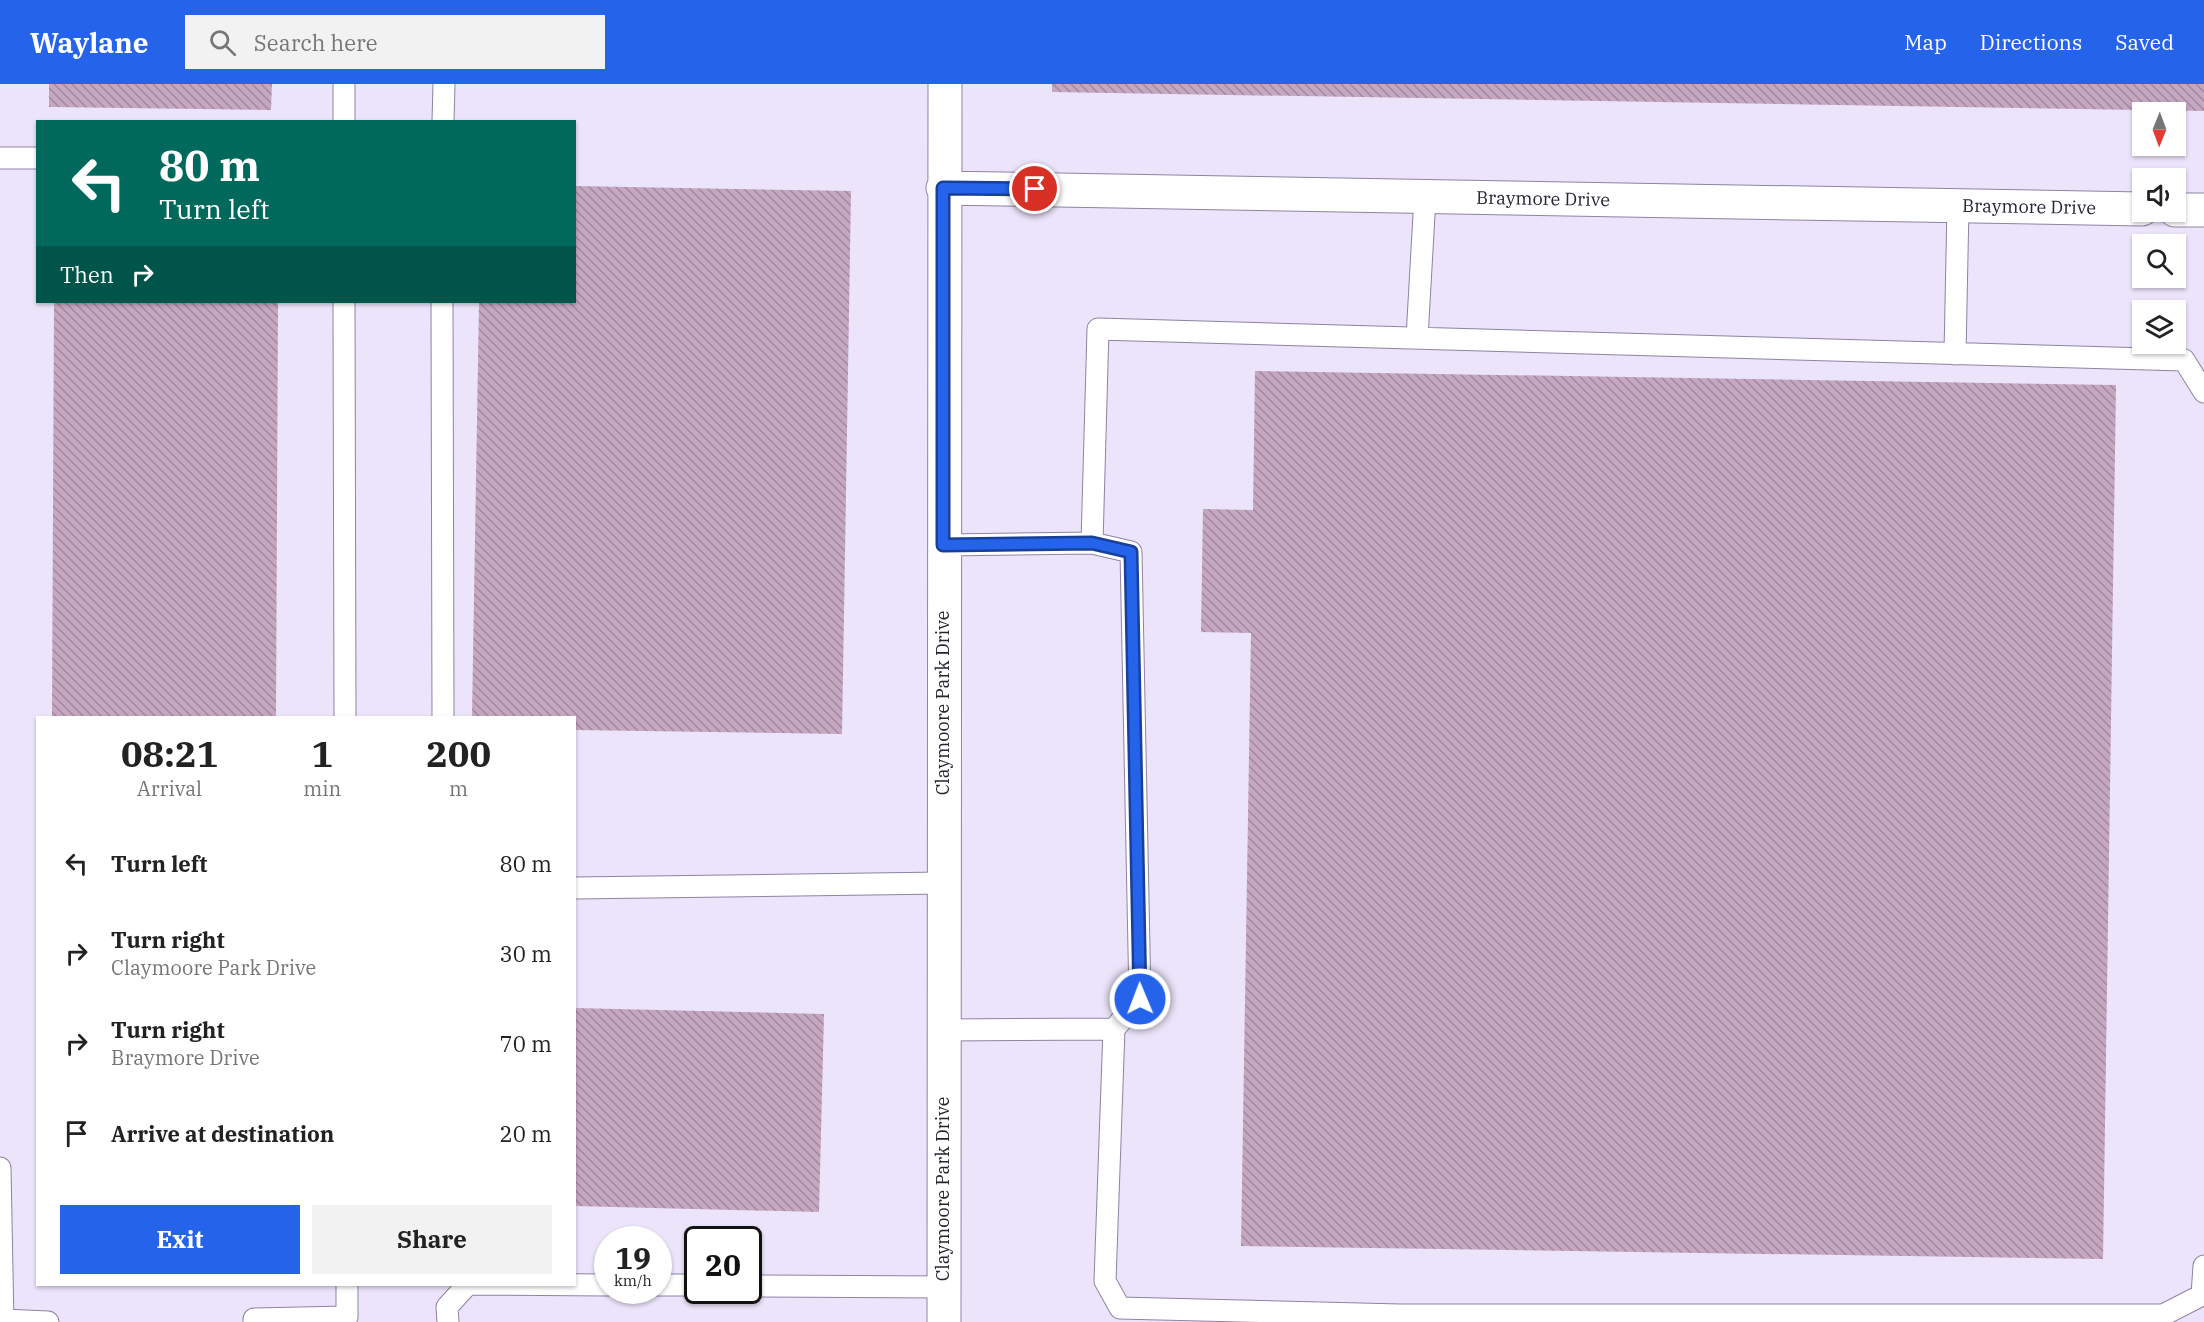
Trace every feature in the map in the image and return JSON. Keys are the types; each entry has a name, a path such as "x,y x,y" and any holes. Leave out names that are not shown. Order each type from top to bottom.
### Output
{"street":[{"name":"Claymoore Park Drive","path":"944,1322 943,188 945,84"},
{"name":"Braymore Drive","path":"943,188 2132,209"},
{"path":"2186,210 2204,210"}],"lane":[{"path":"344,84 344,120"},
{"path":"443,120 444,84"},
{"path":"0,158 36,158"},
{"path":"1417,338 1425,196"},
{"path":"1955,354 1958,206"},
{"path":"344,303 345,716"},
{"path":"442,303 443,716"},
{"path":"1092,543 1098,329 2184,360 2204,392"},
{"path":"943,545 1092,543 1131,552 1140,999 1113,1029 1105,1281 1120,1308 1400,1318 1938,1318 2163,1315 2202,1295 2204,1266"},
{"path":"576,888 943,883"},
{"path":"943,1030 1113,1029"},
{"path":"0,1168 3,1321 48,1322"},
{"path":"576,1285 594,1285"},
{"path":"254,1322 254,1319 347,1317 347,1286"},
{"path":"448,1322 447,1306 466,1286"},
{"path":"762,1286 944,1287"}],"building":[{"path":"49,84 272,84 271,110 49,107"},
{"path":"1052,84 2204,84 2204,111 2186,111 2186,102 2132,102 2132,110 1052,92"},
{"path":"576,186 851,191 842,734 576,730 576,716 472,716 479,303 576,303"},
{"path":"54,303 278,303 276,716 52,716"},
{"path":"1255,371 2116,385 2103,1259 1241,1246 1251,633 1201,632 1203,509 1253,510"},
{"path":"576,1008 824,1014 819,1212 576,1206"}],"route":[{"path":"1035,189 943,188 943,545 1092,543 1131,552 1140,999"}]}
